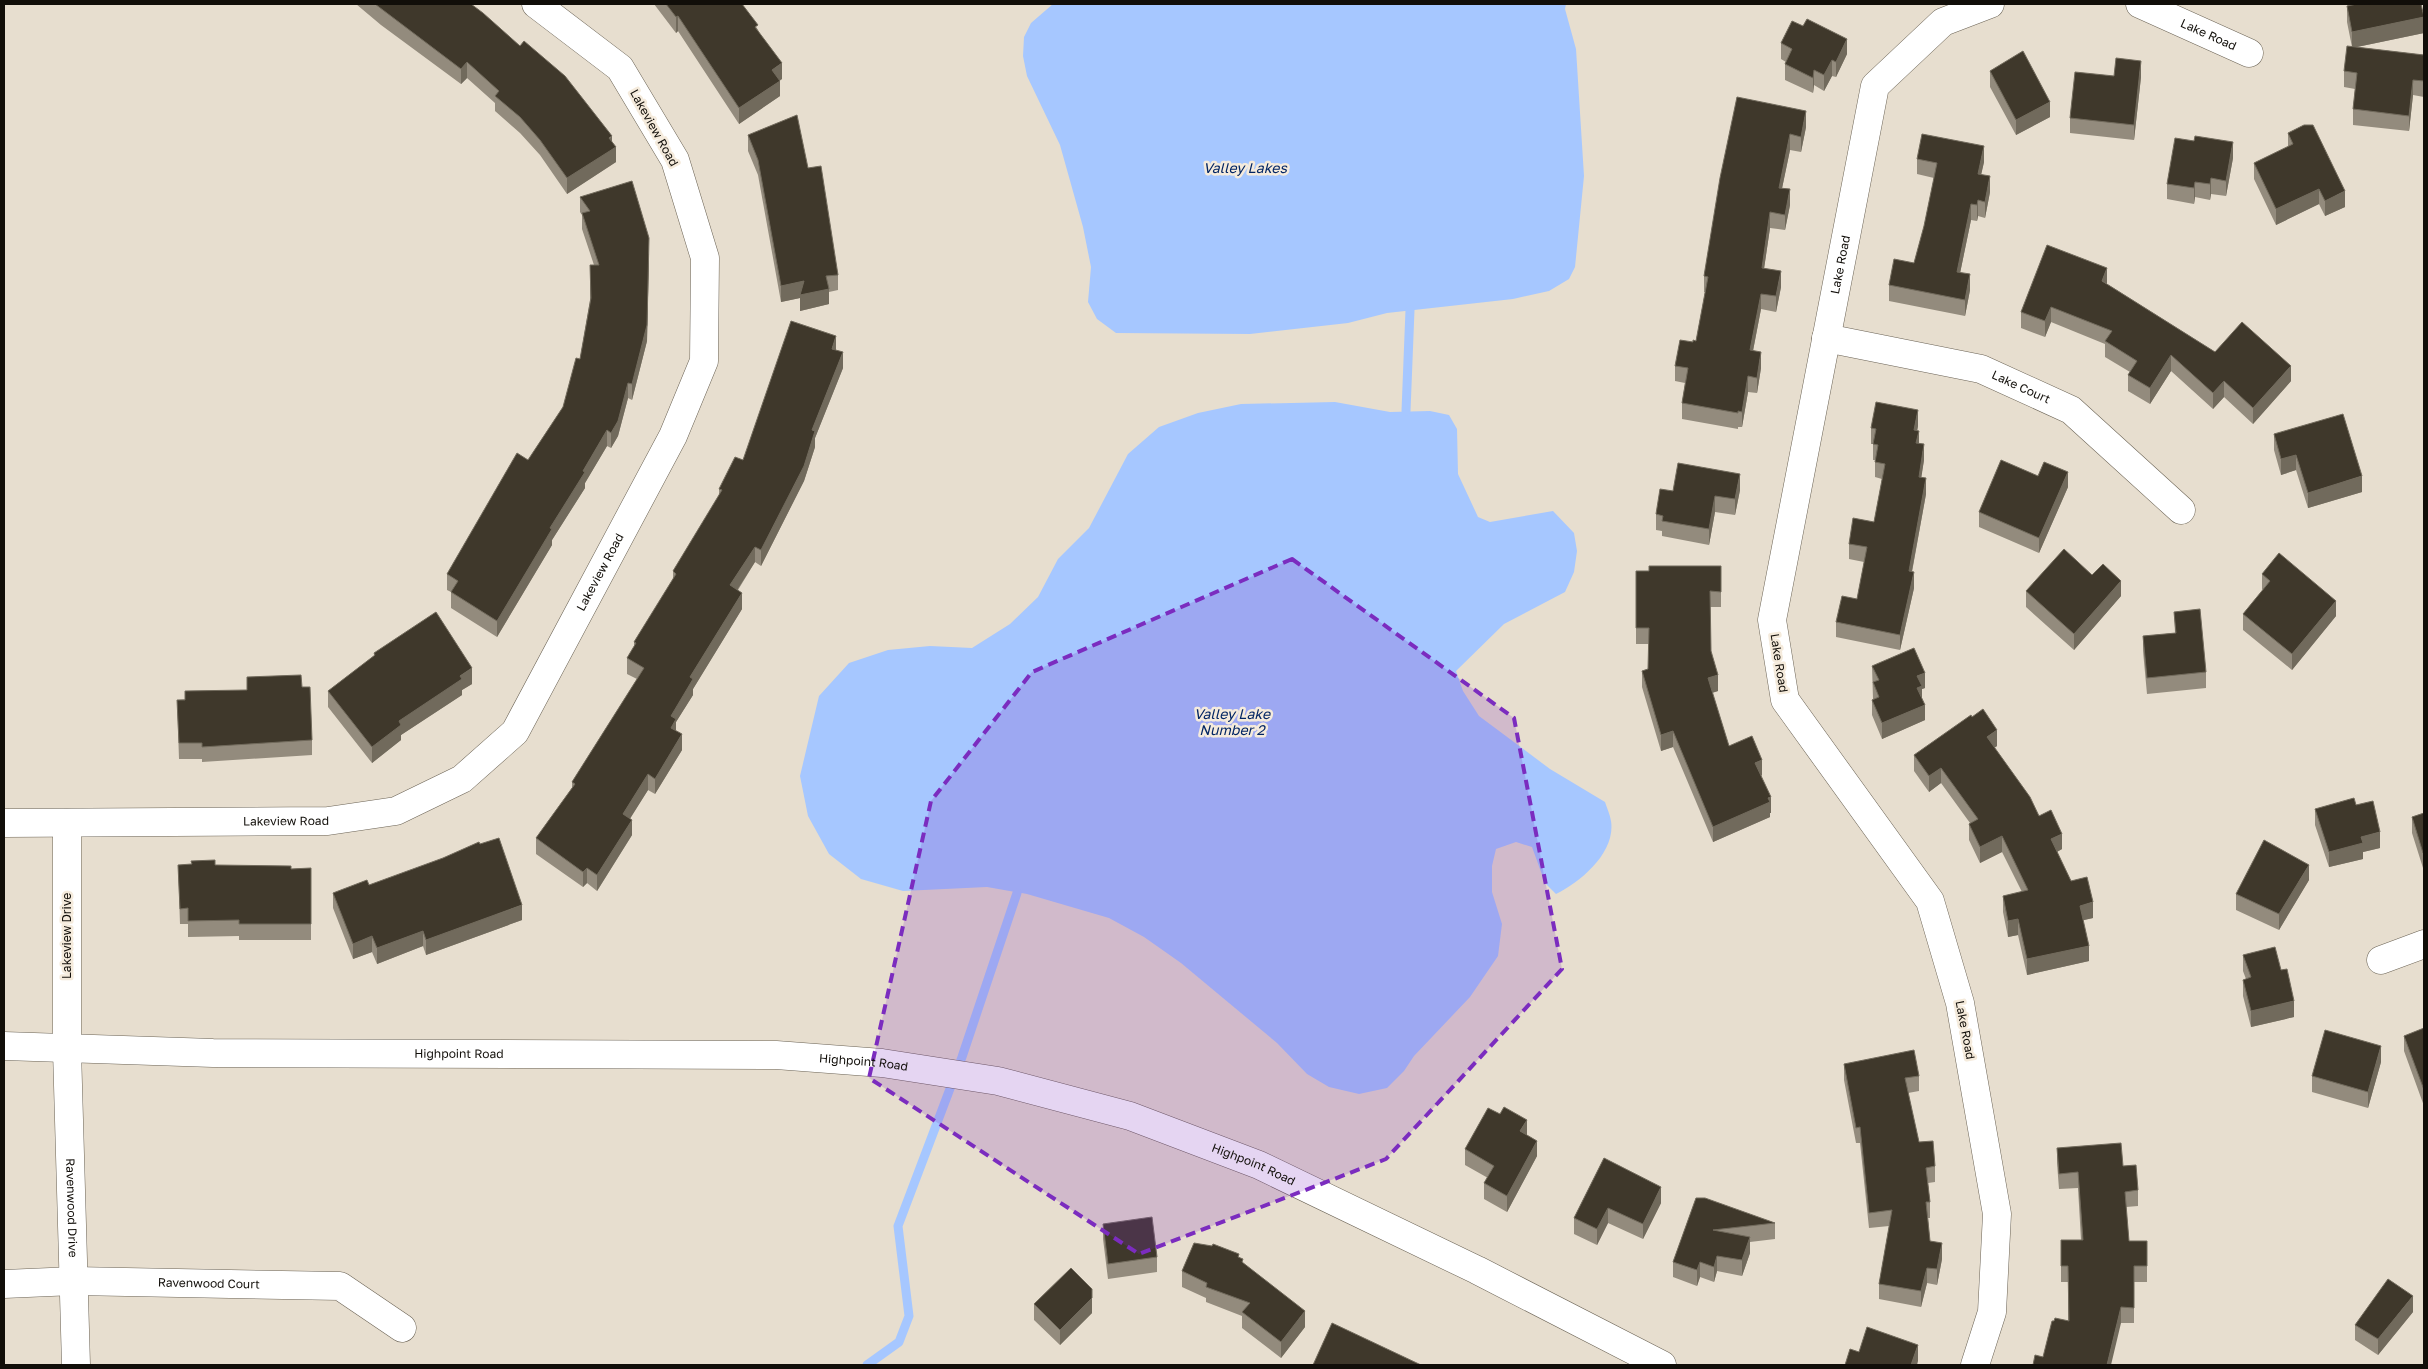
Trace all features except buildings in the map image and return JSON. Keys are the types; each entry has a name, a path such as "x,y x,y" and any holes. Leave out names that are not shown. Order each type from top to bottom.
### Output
{"street":[{"name":"Lakeview Road","path":"4,823 328,821 396,811 462,779 515,732 673,436 704,361 705,258 675,160 620,68 536,4"},
{"name":"Lake Road","path":"1975,1365 1992,1312 1997,1214 1960,1003 1930,901 1785,700 1772,620 1874,86 1943,22 1990,4"},
{"name":"Lake Road","path":"2140,4 2249,53"},
{"name":"Lake Court","path":"1826,338 1981,369 2071,410 2181,510"},
{"name":"Lakeview Drive","path":"67,823 67,1050"},
{"path":"2381,960 2424,944"},
{"name":"Highpoint Road","path":"4,1046 67,1050 213,1053 776,1054 882,1062 998,1081 1130,1116 1259,1165 1477,1270 1662,1365"},
{"name":"Ravenwood Drive","path":"67,1050 76,1365"},
{"name":"Ravenwood Court","path":"4,1284 74,1281 340,1286 402,1328"}],"highlighted area":[{"path":"1292,559 1514,718 1562,969 1386,1159 1139,1254 869,1078 931,801 1032,672"}],"water":[{"name":"Valley Lakes","path":"1053,4 1566,4 1565,9 1576,49 1584,176 1575,267 1569,279 1549,291 1513,299 1387,313 1348,323 1250,334 1116,333 1097,319 1088,302 1091,267 1083,227 1060,145 1027,76 1023,56 1024,37 1031,23"},
{"name":"Valley Lake Number 2","path":"1335,402 1390,412 1430,411 1449,415 1457,429 1458,474 1478,517 1490,522 1553,511 1574,533 1577,551 1574,572 1565,592 1504,624 1456,671 1463,691 1479,716 1550,769 1605,802 1611,821 1611,833 1608,844 1595,865 1576,882 1556,894 1545,883 1532,847 1516,842 1496,849 1492,866 1492,892 1502,924 1498,956 1470,997 1414,1056 1404,1071 1387,1088 1359,1094 1329,1087 1307,1074 1277,1043 1181,963 1144,937 1109,918 1027,894 987,887 903,891 861,879 829,854 808,816 800,776 819,696 849,663 888,650 930,646 972,648 1010,624 1038,597 1058,559 1089,528 1128,454 1159,427 1198,413 1241,404"}],"waterway":[{"path":"1406,411 1410,310"},
{"path":"867,1365 899,1342 909,1316 898,1226 962,1057 1017,893"}]}
